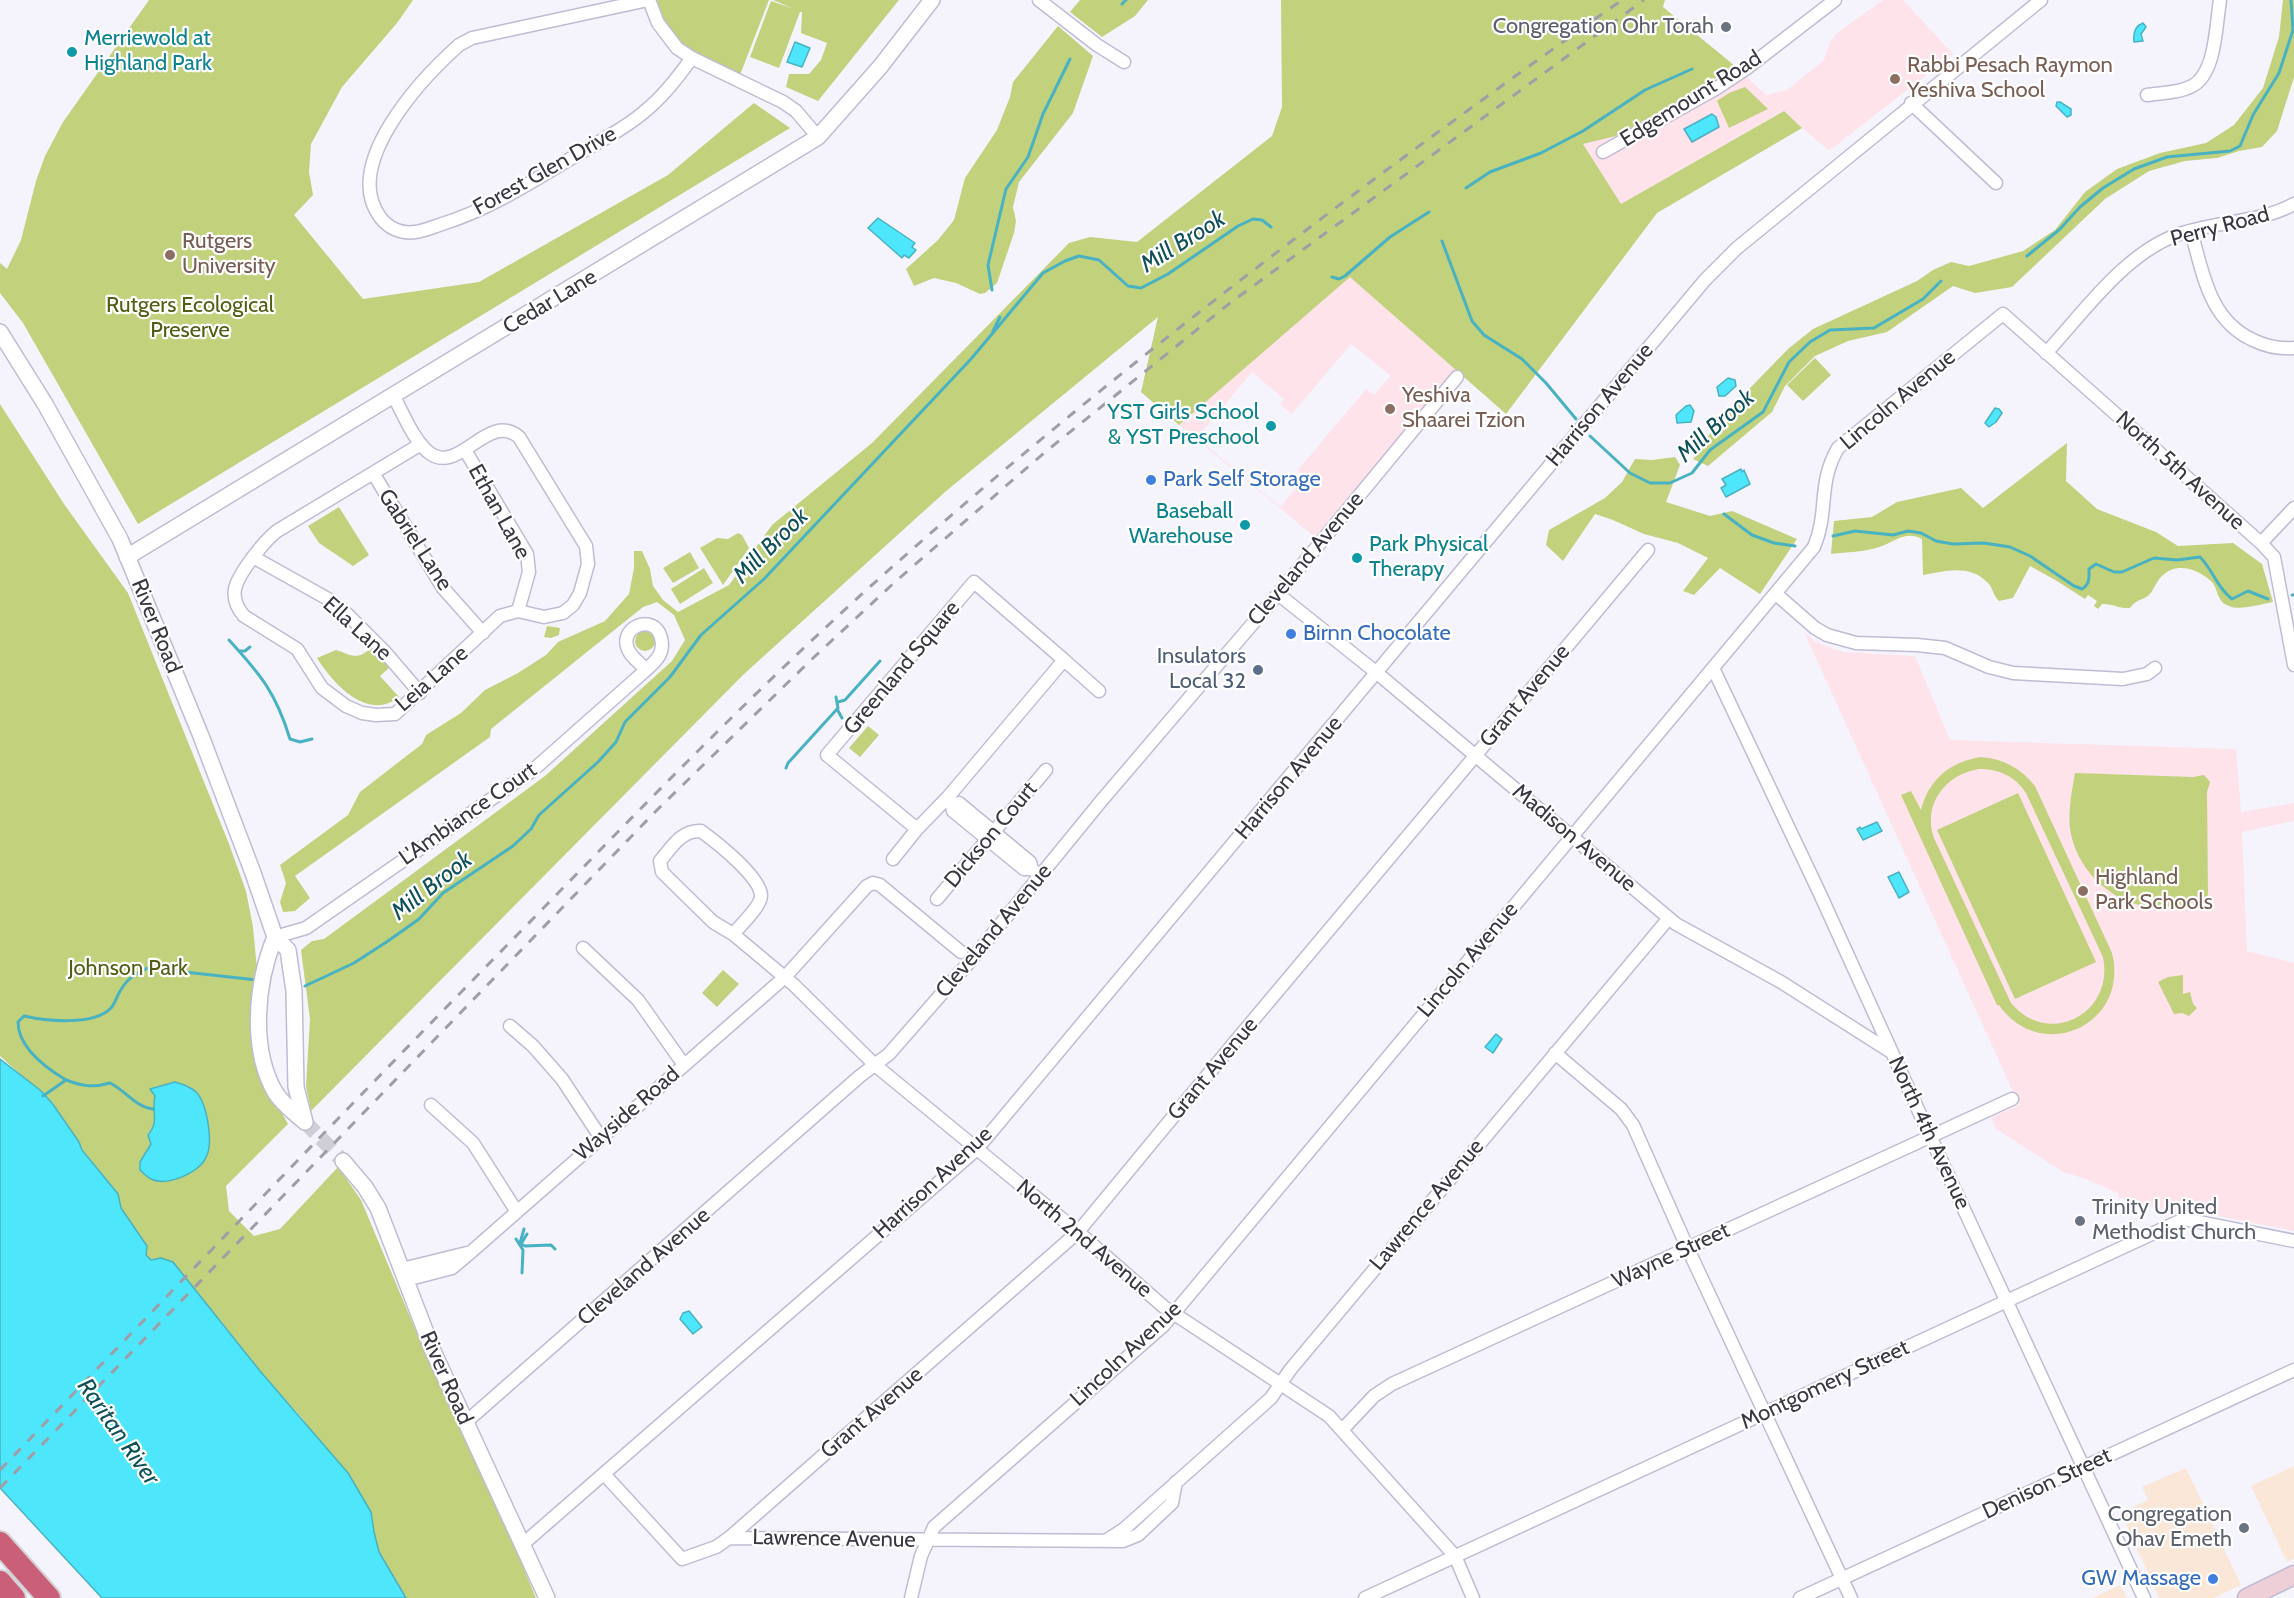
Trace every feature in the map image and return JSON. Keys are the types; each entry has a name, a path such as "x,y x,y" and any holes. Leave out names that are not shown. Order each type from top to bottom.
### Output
{"highway":[{"path":"0,1543 49,1598"},
{"path":"0,1582 14,1598"}],"main road":[{"path":"2247,1598 2294,1575"}],"street":[{"name":"Forest Glen Drive","path":"692,58 669,88 633,121 501,201 416,232 398,231 383,221 372,203 370,172 377,151 399,112 459,45 470,39 649,0 658,23 677,48 692,58 783,102 796,111 818,137"},
{"name":"Cedar Lane","path":"127,558 651,241 818,137 880,67 932,0"},
{"path":"1040,0 1097,45 1124,62"},
{"name":"Edgemount Road","path":"1603,152 1717,88 1747,68 1835,0"},
{"name":"Harrison Avenue","path":"523,1544 977,1149 1705,280 1737,248 2040,0"},
{"path":"2147,95 2180,90 2201,80 2211,58 2220,0"},
{"path":"1911,104 1996,183"},
{"name":"Perry Road","path":"2046,353 2121,272 2157,244 2191,231 2259,218 2294,204"},
{"path":"2191,231 2208,292 2222,317 2239,334 2264,345 2294,348"},
{"name":"North 5th Avenue","path":"2003,314 2261,543 2274,558 2291,630 2294,665"},
{"name":"Lincoln Avenue","path":"912,1598 921,1556 934,1527 1164,1325 1814,547 1820,532 1825,476 1829,462 1838,448 2003,314"},
{"name":"River Road","path":"0,332 45,404 120,539 201,736 275,937 288,950 294,992 296,1087 305,1122 276,1094 263,1060 260,1004 266,962 275,937"},
{"name":"Cleveland Avenue","path":"466,1422 889,1054 919,1020 1036,872 1278,594 1457,377"},
{"path":"393,395 421,444 429,453 437,457 453,456 495,430 504,429 514,433 519,437 586,546 588,564 580,593 573,605 563,613 554,616 544,617 518,611"},
{"name":"Leia Lane","path":"421,444 264,541 235,587 237,609 244,616 297,649 322,688 346,706 376,715 395,714 500,616 518,611"},
{"name":"Ethan Lane","path":"465,450 527,554 529,572 518,611"},
{"name":"Gabriel Lane","path":"373,473 443,588 483,633"},
{"path":"2261,543 2294,508"},
{"name":"Grant Avenue","path":"729,1538 1078,1232 1233,1043 1648,550"},
{"name":"Ella Lane","path":"253,558 328,599 343,610 384,651 420,693"},
{"name":"Greenland Square","path":"917,829 827,755 974,582 1099,691"},
{"name":"Madison Avenue","path":"1278,594 1476,755 1668,918 1781,982 1892,1052"},
{"path":"1776,594 1815,628 1842,640 1856,643 1945,648 2001,671 2124,679 2147,674 2155,668"},
{"path":"892,859 917,829 949,802 1064,660"},
{"name":"North 4th Avenue","path":"1713,668 1820,894 2144,1598"},
{"name":"L'Ambiance Court","path":"275,937 306,928 533,770 646,670"},
{"name":"Dickson Court","path":"937,899 1046,770"},
{"path":"949,802 959,803 991,836 1030,862 1036,872"},
{"name":"North 2nd Avenue","path":"734,934 759,903 761,897 756,881 706,834 701,831 688,831 677,840 660,861 662,872 713,922 734,934 785,978 875,1065 1078,1232 1164,1307 1329,1416 1455,1556 1473,1598"},
{"name":"Wayside Road","path":"404,1274 452,1268 785,978 867,886 873,883 880,885 961,952"},
{"name":"Lawrence Avenue","path":"604,1474 682,1559 716,1547 729,1538 1080,1542 1123,1541 1138,1535 1172,1503 1176,1482 1271,1398 1297,1361 1668,918"},
{"path":"583,948 638,1000 684,1065"},
{"path":"510,1026 533,1046 562,1079 601,1137"},
{"path":"1555,1053 1621,1109 1633,1125 1688,1249 1851,1598"},
{"name":"Wayne Street","path":"1342,1430 1374,1396 1392,1384 2012,1099"},
{"path":"431,1105 473,1143 516,1212"},
{"name":"River Road","path":"343,1161 365,1187 378,1208 433,1351 547,1598"},
{"name":"Montgomery Street","path":"1365,1598 2184,1219 2294,1241"},
{"name":"Denison Street","path":"1800,1598 2294,1370"}],"shaded area":[{"path":"1883,0 1903,0 1953,54 1829,151 1783,111 1621,204 1583,144 1616,136 1735,66 1766,95 1787,90 1824,60 1830,42 1837,33"},
{"name":"Yeshiva Shaarei Tzion","path":"1350,276 1460,374 1321,542 1179,425","holes":["1351,344 1391,376 1374,395 1366,389 1298,470 1305,477 1280,507 1197,438 1252,372 1284,399 1280,404 1292,414"]},
{"name":"Highland Park Schools","path":"1804,632 1815,642 1843,652 1915,656 1950,740 2236,749 2241,812 2294,803 2294,821 2242,832 2247,951 2294,963 2294,1231 2183,1209 2169,1211 2118,1197 2118,1193 2063,1172 1996,1129 1991,1118 2019,1105"},
{"path":"2294,1466 2294,1559 2287,1562 2251,1486"},
{"path":"2186,1468 2241,1585 2214,1598 2159,1598 2126,1524 2129,1523 2124,1512 2148,1500 2142,1487"},
{"path":"2120,1585 2127,1598 2092,1598"}],"green space":[{"name":"Rutgers Ecological Preserve","path":"149,0 413,0 397,23 342,87 311,144 309,172 313,195 294,215 363,299 479,282 668,175 754,103 790,128 138,524 23,323 0,293 0,263 7,269 21,240 36,181 45,156 63,122"},
{"path":"649,0 769,0 738,80 677,48"},
{"path":"773,0 899,0 818,101 786,87 789,74 809,74 821,60 827,43 801,33 802,12 800,12 779,68 750,57 771,1 794,9"},
{"path":"1080,0 1148,0 1135,16 1102,37 1070,12"},
{"path":"1281,0 1665,0 1663,7 1735,66 1616,136 1583,144 1621,204 1784,111 1802,128 1657,213 1506,414 1350,277 1179,425 1141,392 1158,317 945,492 744,674 311,1111 306,1086 310,1019 301,950 312,941 324,939 545,776 672,661 685,640 674,615 657,602 643,607 491,729 490,737 295,876 310,898 295,911 283,912 280,902 286,883 280,865 348,815 360,792 422,744 426,735 461,713 485,690 546,655 558,642 605,621 629,594 634,568 634,551 642,551 650,569 653,586 663,600 678,612 729,585 772,525 872,443 1069,243 1090,237 1137,242 1272,136 1282,107"},
{"path":"2283,0 2294,0 2294,77 2277,131 2262,147 2217,158 2185,161 2149,171 2105,199 2012,287 1975,293 1953,286 1887,332 1848,341 1815,356 1785,386 1772,412 1708,466 1693,459 1719,420 1788,349 1813,329 1917,281 1951,262 1969,266 2023,251 2055,230 2085,192 2117,169 2160,153 2206,143 2234,125 2263,88 2279,37"},
{"path":"1058,26 1093,56 1073,113 1019,182 1013,207 1016,221 1014,233 997,283 985,293 980,294 956,283 934,278 914,286 906,269 938,240 954,220 965,178 997,130 1010,97 1013,82"},
{"path":"1745,87 1768,109 1729,128 1717,101"},
{"path":"1815,358 1831,375 1803,401 1787,385"},
{"name":"Johnson Park","path":"0,404 64,504 128,593 246,891 253,927 257,969 261,1076 288,1124 226,1186 229,1211 254,1236 280,1229 338,1167 361,1200 423,1348 511,1538 536,1598 406,1598 379,1552 371,1512 302,1418 260,1371 221,1321 161,1258 151,1260 146,1255 147,1246 121,1208 118,1194 82,1149 52,1103 0,1056"},
{"path":"2067,443 2066,481 2097,509 2156,532 2178,546 2233,543 2262,564 2273,602 2243,608 2232,607 2221,601 2214,585 2207,577 2194,570 2181,568 2168,571 2160,578 2149,595 2130,608 2102,604 2098,609 2094,606 2097,601 2088,595 2085,599 2030,566 2013,598 1999,601 1989,584 1980,576 1972,573 1956,570 1923,575 1922,539 1916,537 1905,536 1867,550 1831,554 1834,521 1872,517 1897,502 1961,488 1983,508"},
{"path":"1675,457 1680,465 1666,502 1710,516 1732,511 1797,539 1760,594 1720,568 1694,595 1683,591 1708,558 1678,543 1644,534 1595,514 1563,561 1546,545 1549,530 1605,498 1622,482 1635,459 1652,460"},
{"path":"339,507 369,555 353,566 319,543 308,526"},
{"path":"738,533 742,535 749,548 723,585 700,548 717,538 728,539"},
{"path":"690,552 699,568 673,583 663,568"},
{"path":"704,568 713,583 680,604 671,589"},
{"path":"547,626 560,628 559,635 551,638 544,637"},
{"path":"645,631 652,634 655,641 652,648 645,651 638,648 635,641 638,634"},
{"path":"371,648 390,667 380,676 399,697 387,704 364,703 352,697 332,679 317,658 336,650 358,656"},
{"path":"868,726 879,735 860,757 849,748"},
{"path":"1981,757 2004,762 2018,769 2035,786 2112,953 2114,978 2108,1000 2095,1017 2078,1028 2058,1034 2037,1032 2017,1023 1997,1005 1901,795 1911,791 1921,810 1929,789 1935,781 1951,768 1970,759","holes":["1986,769 2012,778 2026,793 2103,957 2104,977 2099,995 2089,1008 2075,1018 2060,1023 2043,1023 2026,1016 2011,1003 1934,838 1931,814 1940,793 1956,777 1967,772"]},
{"path":"2075,773 2193,777 2204,775 2210,782 2207,792 2208,898 2171,907 2149,907 2121,898 2097,881 2079,857 2073,843 2070,807"},
{"path":"2018,793 2096,962 2015,999 1937,830"},
{"path":"723,970 739,984 717,1007 702,993"},
{"path":"2183,975 2183,994 2190,992 2193,1004 2197,1008 2189,1016 2182,1013 2174,1014 2158,982 2168,977"}],"water":[{"path":"2143,23 2146,27 2141,34 2143,41 2134,42 2135,31"},
{"path":"795,42 810,48 802,67 787,62"},
{"path":"2057,102 2071,109 2071,115 2067,117 2056,106"},
{"path":"1712,114 1716,117 1719,127 1692,142 1684,129"},
{"path":"878,218 915,243 912,247 916,250 909,258 904,255 902,258 868,228"},
{"path":"1728,378 1735,380 1736,386 1725,396 1719,396 1717,387"},
{"path":"1690,405 1694,411 1691,422 1677,423 1676,415"},
{"path":"1995,408 2002,413 1989,427 1985,423"},
{"path":"1741,469 1742,472 1744,470 1750,484 1726,497 1721,488 1726,485 1722,479"},
{"path":"1877,822 1882,831 1863,840 1857,829"},
{"path":"1899,872 1909,892 1899,898 1888,877"},
{"path":"1496,1034 1502,1039 1493,1053 1485,1047"},
{"name":"Raritan River","path":"0,1059 40,1090 52,1103 82,1150 118,1194 121,1208 147,1246 146,1255 151,1260 161,1258 173,1262 260,1371 348,1473 371,1512 379,1552 406,1598 102,1598 0,1488"},
{"path":"175,1082 192,1089 200,1097 208,1122 209,1149 204,1161 191,1172 175,1179 158,1181 140,1170 140,1162 151,1144 148,1135 154,1125 155,1096 150,1089"},
{"path":"689,1311 702,1327 693,1334 680,1319 683,1313"}],"waterway":[{"path":"1122,4 1126,0"},
{"name":"Mill Brook","path":"2027,256 2060,229 2080,207 2103,188 2134,169 2167,157 2230,151 2240,146 2253,115 2279,73 2293,30 2291,0"},
{"path":"992,290 988,265 1006,189 1028,157 1043,114 1070,59"},
{"path":"1466,188 1490,172 1541,153 1583,131 1645,90 1692,69"},
{"name":"Mill Brook","path":"1332,277 1339,279 1345,276 1390,237 1429,212"},
{"name":"Mill Brook","path":"305,986 354,963 388,941 419,919 443,893 513,846 531,829 539,815 598,762 616,742 625,722 670,677 701,635 764,579 971,359 1043,273 1079,256 1099,260 1128,286 1141,288 1168,274 1238,226 1253,219 1262,220 1271,227"},
{"name":"Mill Brook","path":"1442,241 1472,321 1484,335 1522,359 1576,419"},
{"name":"Mill Brook","path":"1590,436 1630,473 1650,483 1670,483 1692,473 1710,450 1763,412 1789,362 1810,342 1830,330 1874,328 1923,299 1941,281"},
{"name":"Mill Brook","path":"993,331 1000,317"},
{"path":"1724,514 1752,535 1774,543 1795,546"},
{"path":"1833,536 1855,531 1893,535 1908,531 1921,533 1936,541 1953,544 1984,543 2010,547 2030,556 2082,589 2088,583 2089,569 2096,564 2114,572 2122,572 2154,558 2177,560 2200,557 2222,590 2232,599 2248,591 2268,599"},
{"path":"229,640 266,685 279,709 290,739 300,742 312,739"},
{"path":"239,651 245,651 250,647"},
{"path":"838,702 845,700 880,661"},
{"path":"786,768 838,708 836,697"},
{"path":"837,709 842,718"},
{"name":"Mill Brook","path":"66,1080 50,1070 28,1049 19,1031 18,1022 24,1016 69,1021 93,1018 112,1007 127,982 134,975 148,968 257,980"},
{"path":"43,1096 66,1080 88,1086 110,1083 135,1102 153,1109"},
{"path":"520,1243 524,1229"},
{"path":"520,1243 527,1234"},
{"path":"516,1239 523,1250 522,1273"},
{"path":"521,1244 525,1246 551,1245 555,1249"}],"tunnel":[{"path":"305,1122 343,1161"}],"railway":[{"path":"0,1470 616,834 711,738 857,598 993,479 1168,336 1438,132 1622,0"},
{"path":"0,1488 656,811 812,659 896,581 1044,453 1230,303 1644,0"}],"place":[{"name":"Congregation Ohr Torah","path":"1726,27"},
{"name":"Merriewold at Highland Park","path":"72,52"},
{"name":"Rabbi Pesach Raymon Yeshiva School","path":"1895,79"},
{"name":"Rutgers University","path":"170,255"},
{"name":"Yeshiva Shaarei Tzion","path":"1390,409"},
{"name":"YST Girls School & YST Preschool","path":"1271,426"},
{"name":"Park Self Storage","path":"1151,480"},
{"name":"Baseball Warehouse","path":"1245,525"},
{"name":"Park Physical Therapy","path":"1357,558"},
{"name":"Birnn Chocolate","path":"1291,634"},
{"name":"Insulators Local 32","path":"1258,670"},
{"name":"Highland Park Schools","path":"2083,891"},
{"name":"Trinity United Methodist Church","path":"2080,1221"},
{"name":"Congregation Ohav Emeth","path":"2244,1528"},
{"name":"GW Massage","path":"2213,1579"}]}
